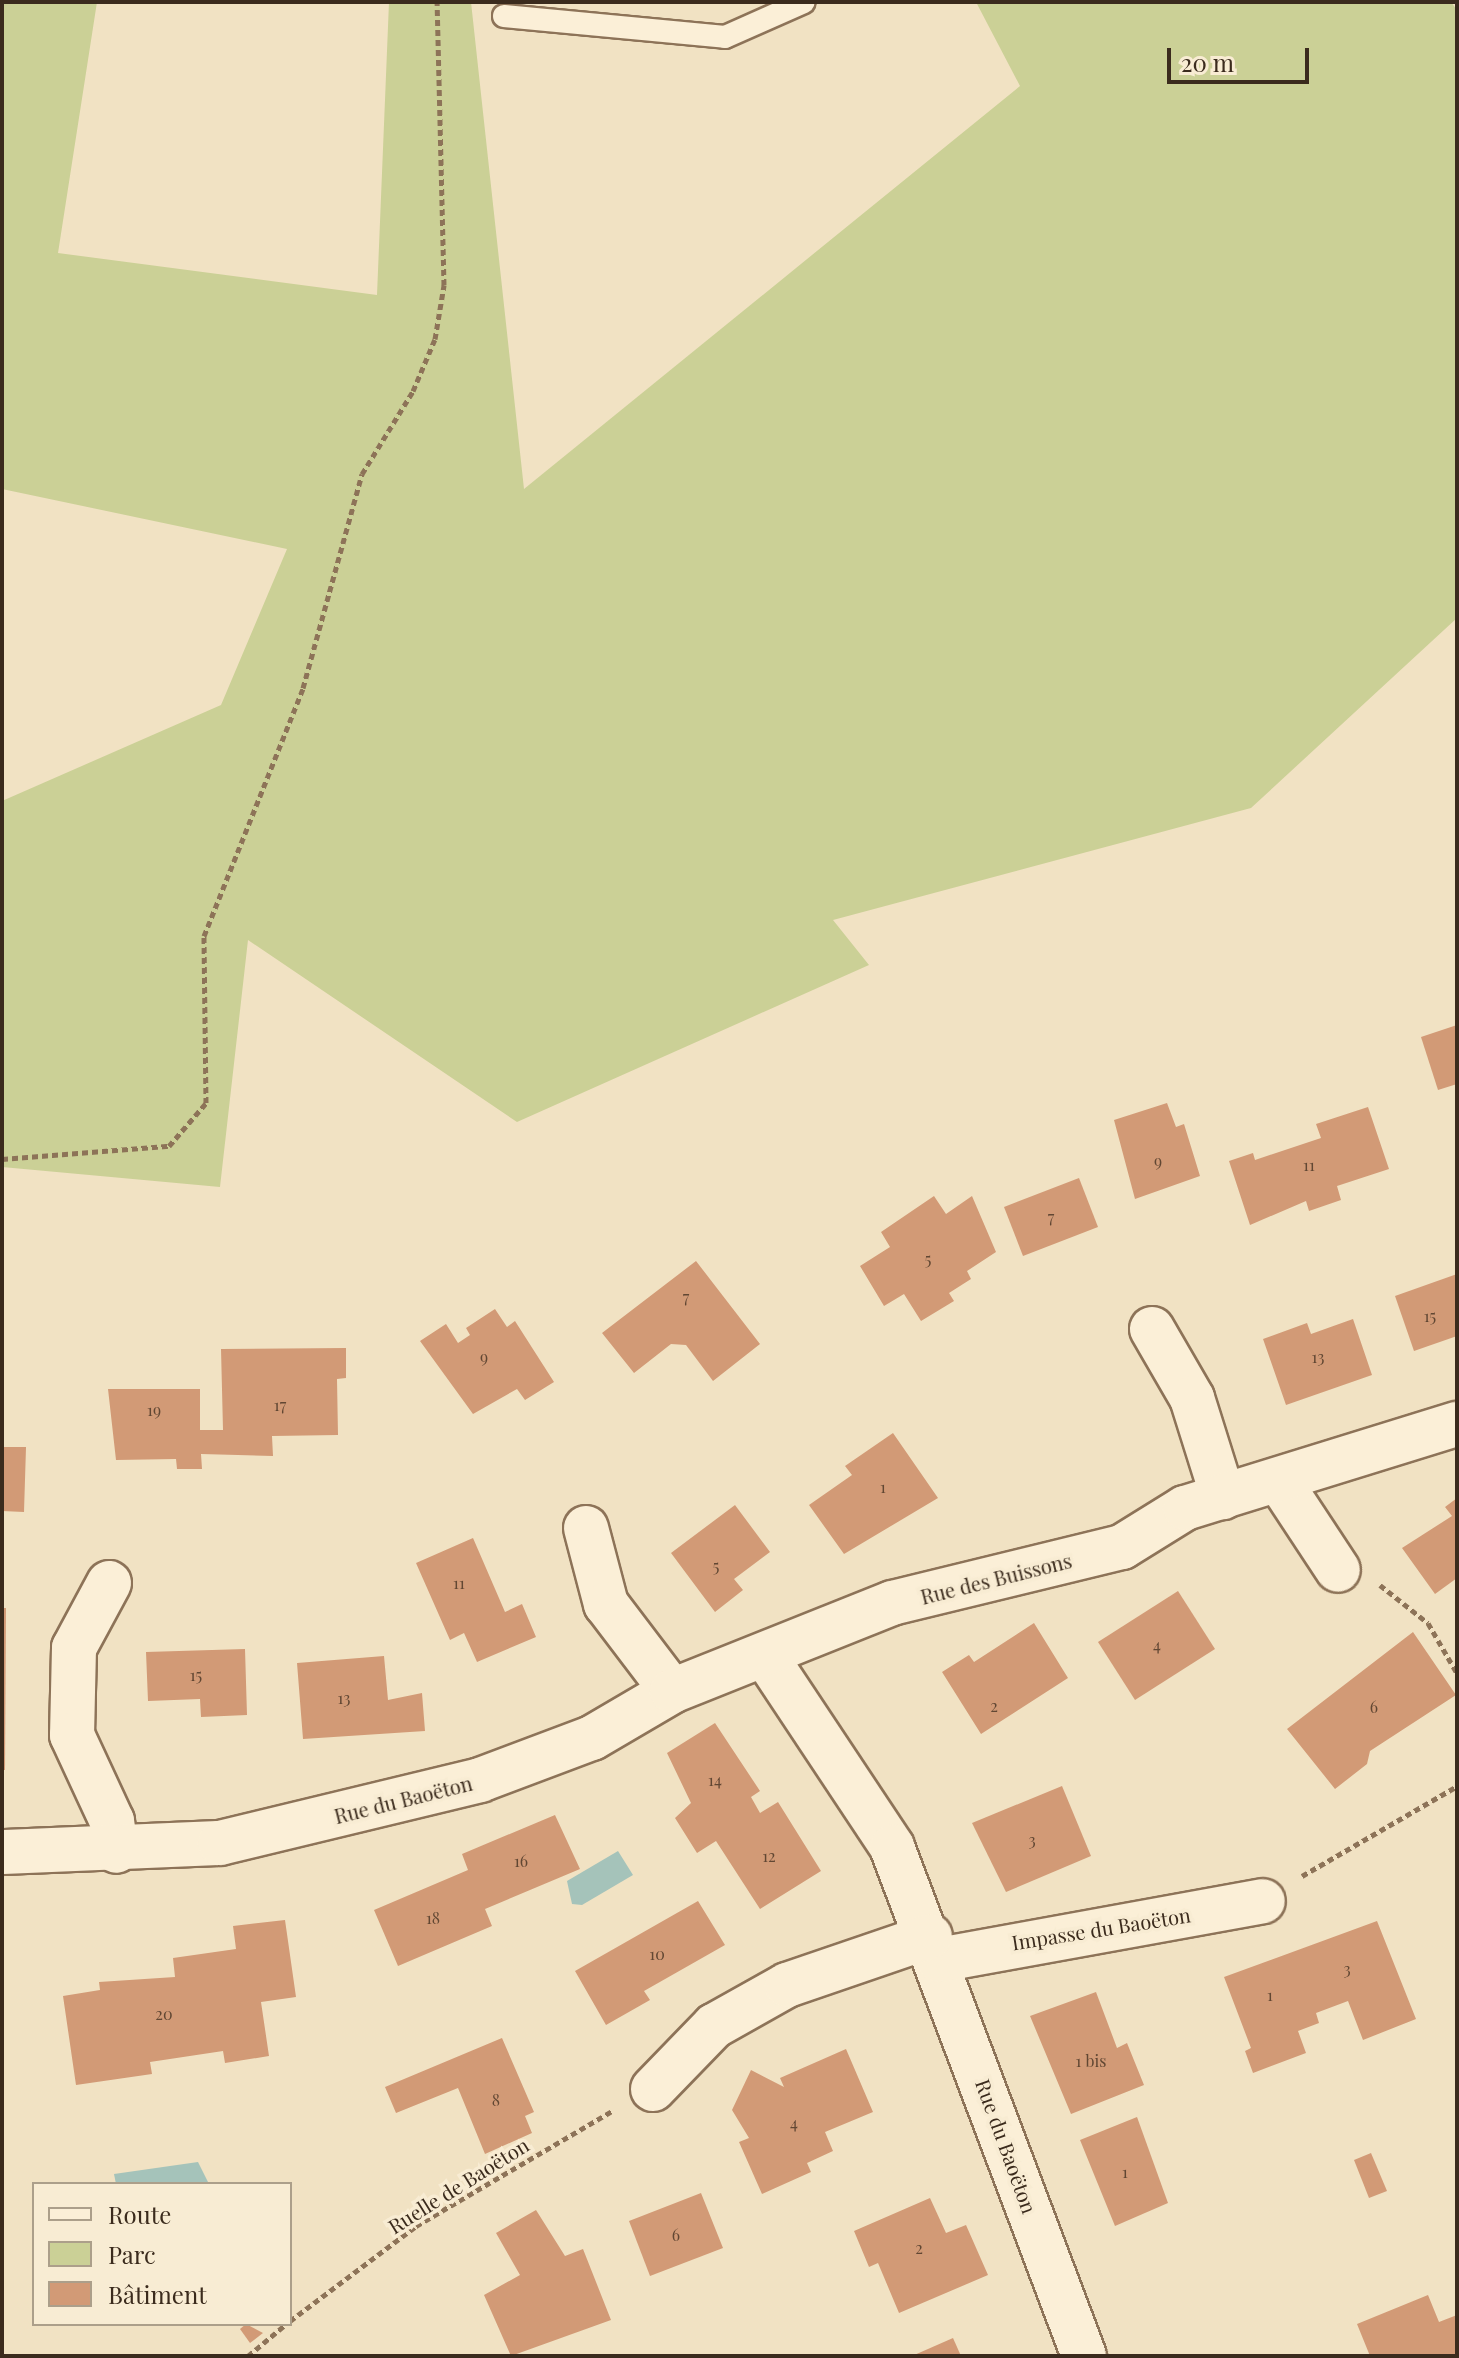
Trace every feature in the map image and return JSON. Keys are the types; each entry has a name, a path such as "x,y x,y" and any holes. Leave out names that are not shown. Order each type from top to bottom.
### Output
{"street":[{"path":"1152,1329 1192,1398 1223,1497"},
{"name":"Rue des Buissons","path":"766,1657 892,1603 1122,1547 1185,1508 1280,1482 1457,1424"},
{"path":"1280,1482 1338,1570"},
{"path":"586,1528 606,1604 672,1691"},
{"path":"109,1583 74,1648 72,1735 112,1821 116,1851"},
{"name":"Rue du Baoëton","path":"2,1852 116,1851 220,1843 480,1780 592,1738 672,1691 766,1657 892,1847 934,1948 1084,2356"},
{"name":"Impasse du Baoëton","path":"934,1948 1263,1901"},
{"path":"653,2089 714,2026 787,1985 934,1948"}],"lane":[{"path":"504,16 725,37 804,2"}],"path":[{"path":"2,1159 169,1146 206,1103 204,936 303,688 362,474 413,391 435,339 444,285 437,2"},
{"path":"1338,1570 1390,1589 1428,1623 1457,1673"},
{"path":"1263,1901 1457,1786"},
{"name":"Ruelle de Baoëton","path":"292,2319 416,2226 653,2089"},
{"name":"Ruelle de Baoëton","path":"248,2356 283,2326"}],"green space":[{"path":"2,2 97,2 58,253 377,295 389,2 471,2 524,489 1020,86 976,2 1451,2 1457,10 1457,618 1251,808 833,920 869,965 517,1122 248,940 220,1187 2,1167 2,801 221,705 287,549 2,489"}],"water":[{"path":"618,1851 633,1875 582,1905 572,1904 567,1881"},
{"path":"198,2162 208,2182 116,2182 114,2174"}],"building":[{"path":"1457,1025 1457,1084 1438,1090 1421,1037"},
{"path":"1167,1103 1176,1127 1184,1124 1200,1176 1135,1199 1114,1120"},
{"path":"1368,1107 1389,1169 1337,1186 1341,1200 1309,1211 1306,1201 1250,1225 1229,1161 1253,1153 1255,1160 1321,1138 1316,1124"},
{"path":"1079,1178 1098,1227 1023,1256 1004,1207"},
{"path":"934,1196 946,1214 972,1196 996,1252 967,1271 971,1279 949,1293 954,1301 921,1321 904,1294 884,1306 860,1266 890,1247 881,1232"},
{"path":"696,1261 760,1344 713,1381 686,1345 671,1344 634,1373 602,1333"},
{"path":"1457,1274 1457,1336 1414,1351 1395,1296"},
{"path":"495,1309 507,1327 515,1321 554,1382 525,1400 517,1389 473,1414 420,1341 446,1324 458,1343 470,1335 466,1328"},
{"path":"1353,1319 1372,1375 1286,1405 1263,1339 1307,1323 1311,1334"},
{"path":"346,1348 346,1378 337,1379 338,1435 272,1436 273,1456 201,1454 202,1469 177,1469 176,1459 116,1460 108,1389 200,1389 200,1430 223,1430 221,1349"},
{"path":"893,1433 938,1498 844,1554 809,1505 852,1475 845,1466"},
{"path":"2,1447 26,1447 24,1512 2,1511"},
{"path":"1457,1498 1457,1578 1435,1594 1402,1548 1452,1516 1445,1507"},
{"path":"735,1505 770,1552 734,1579 743,1590 715,1612 671,1553"},
{"path":"473,1538 505,1612 522,1604 536,1637 477,1662 464,1633 450,1640 416,1563"},
{"path":"1178,1591 1215,1649 1135,1700 1098,1642"},
{"path":"2,1608 6,1608 5,1770 2,1770"},
{"path":"1034,1623 1068,1678 981,1734 942,1672 969,1655 974,1662"},
{"path":"1413,1632 1456,1695 1370,1751 1367,1764 1335,1789 1287,1729"},
{"path":"245,1649 247,1715 201,1717 200,1699 148,1701 146,1652"},
{"path":"384,1656 388,1700 422,1693 425,1731 303,1739 297,1663"},
{"path":"715,1723 760,1791 751,1797 760,1813 778,1802 821,1871 760,1909 716,1841 697,1853 675,1818 691,1803 667,1753"},
{"path":"1062,1786 1091,1856 1006,1892 972,1823"},
{"path":"555,1815 580,1869 485,1909 492,1926 398,1966 374,1910 468,1870 462,1854"},
{"path":"698,1901 725,1945 644,1991 650,2000 606,2025 575,1971"},
{"path":"285,1920 296,1997 261,2002 269,2056 225,2063 223,2051 150,2062 152,2074 76,2085 63,1996 100,1990 99,1982 175,1977 173,1958 236,1949 233,1926"},
{"path":"1377,1921 1416,2019 1363,2040 1348,2001 1316,2013 1319,2023 1298,2031 1306,2053 1253,2073 1245,2051 1251,2048 1224,1977"},
{"path":"1096,1992 1117,2048 1127,2043 1144,2085 1071,2114 1030,2016"},
{"path":"502,2038 534,2112 525,2116 532,2133 485,2154 458,2088 396,2113 385,2087"},
{"path":"846,2049 873,2112 825,2132 833,2151 807,2163 811,2172 762,2194 739,2142 749,2138 732,2110 751,2070 784,2087 780,2078"},
{"path":"1137,2117 1168,2203 1115,2226 1080,2140"},
{"path":"1371,2153 1387,2191 1369,2198 1354,2160"},
{"path":"701,2193 723,2248 650,2276 629,2221"},
{"path":"930,2198 946,2233 966,2225 988,2275 899,2313 878,2263 869,2267 854,2231"},
{"path":"536,2210 565,2256 583,2249 611,2320 511,2356 484,2295 520,2275 496,2233"},
{"path":"1428,2295 1439,2322 1457,2315 1457,2356 1370,2356 1357,2324"},
{"path":"250,2326 263,2333 250,2343 240,2329"},
{"path":"953,2338 961,2356 912,2356"}]}
